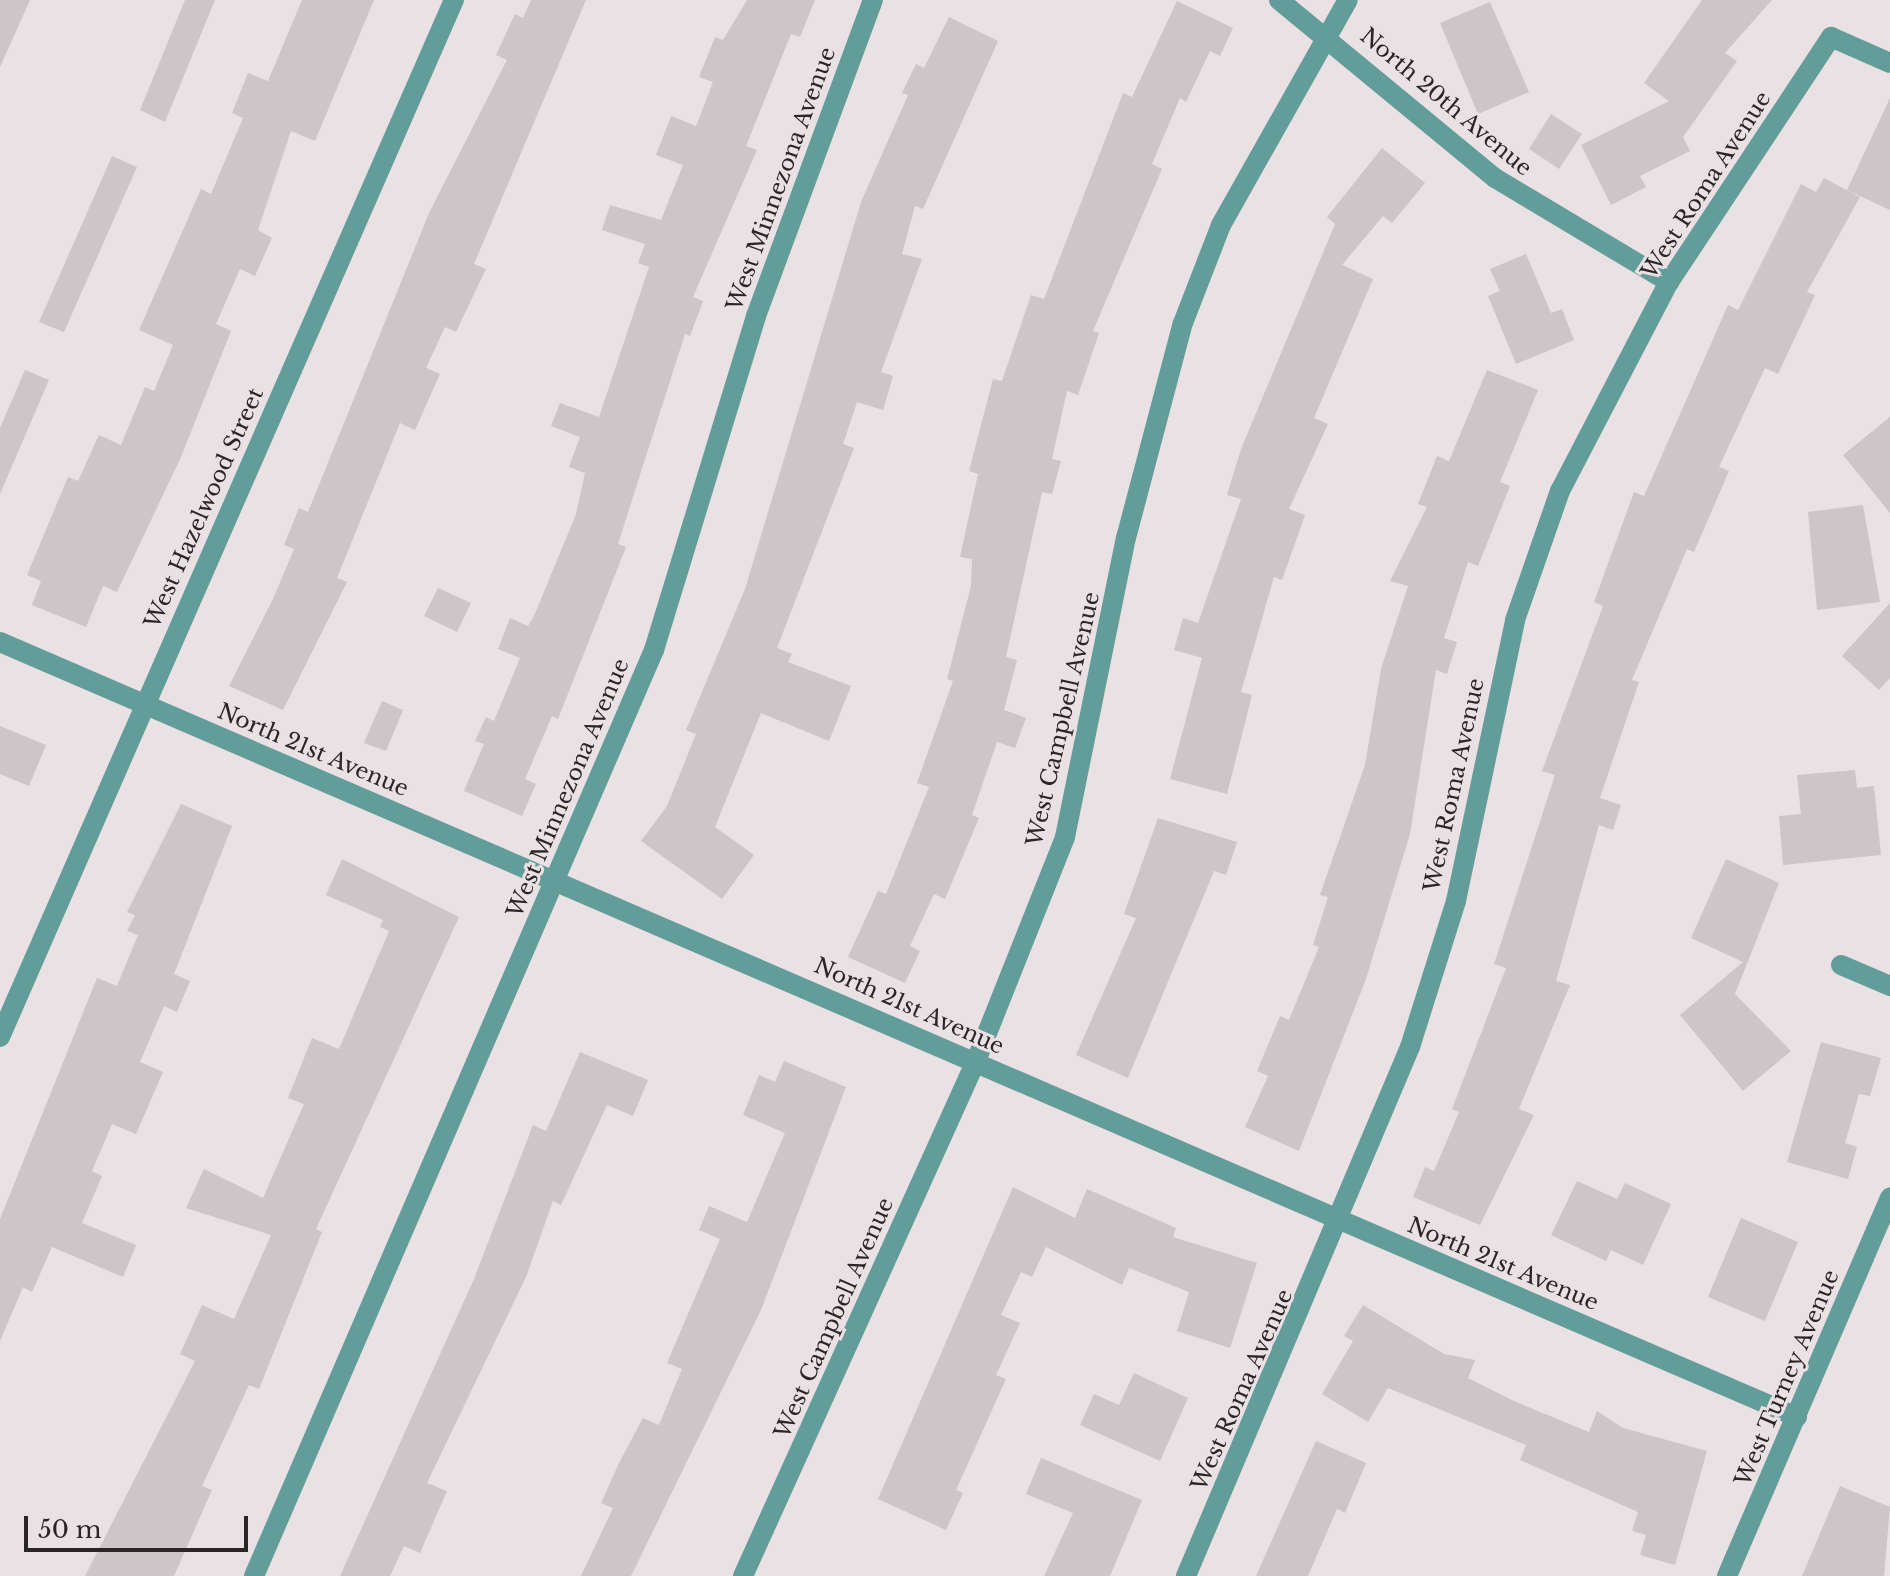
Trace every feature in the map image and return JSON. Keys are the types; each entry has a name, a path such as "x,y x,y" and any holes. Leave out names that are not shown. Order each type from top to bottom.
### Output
{"street":[{"name":"West Hazelwood Street","path":"0,1037 454,0"},
{"name":"West Minnezona Avenue","path":"254,1576 654,650 756,316 873,0"},
{"name":"North 20th Avenue","path":"1279,0 1326,34 1495,178 1669,282"},
{"name":"West Campbell Avenue","path":"743,1576 976,1061 1065,837 1126,538 1183,323 1221,225 1326,34 1348,0"},
{"name":"West Roma Avenue","path":"1186,1576 1342,1221 1410,1047 1456,901 1515,620 1560,491 1669,282 1831,37 1890,63"},
{"name":"North 21st Avenue","path":"0,642 143,705 556,876 1797,1417"},
{"path":"1841,965 1890,986"},
{"name":"West Turney Avenue","path":"1727,1576 1890,1198"}],"building":[{"path":"0,0 30,0 0,67"},
{"path":"185,0 215,0 165,122 140,110"},
{"path":"302,0 374,0 315,141 291,131 258,230 272,238 255,276 240,269 216,324 231,331 181,457 117,592 103,586 86,627 32,605 41,581 27,575 68,477 78,481 99,435 121,445 145,387 154,391 173,345 139,330 201,189 211,194 243,118 232,113 248,73 268,81"},
{"path":"531,0 586,0 474,264 486,269 456,332 445,327 426,368 440,374 415,430 400,423 337,578 347,582 283,710 229,686 273,599 294,549 284,545 299,508 308,512 429,213 507,60 496,55 515,14 523,18"},
{"path":"747,0 815,0 800,37 791,34 746,146 757,150 693,297 703,301 690,336 685,334 618,544 626,547 558,719 552,716 525,779 536,784 522,816 464,791 484,744 475,741 486,717 494,721 520,658 498,649 510,618 528,626 576,514 585,473 569,467 580,437 551,426 560,403 599,417 649,267 638,263 645,244 602,230 610,205 661,220 683,165 656,155 671,116 696,126 713,82 699,77 715,37 723,40"},
{"path":"1702,0 1772,0 1725,53 1737,61 1683,137 1690,151 1640,176 1646,187 1611,205 1581,145 1669,101 1644,83"},
{"path":"1177,1 1233,28 1220,56 1210,51 1186,102 1180,98 1152,164 1162,169 1093,331 1099,333 1078,395 1067,391 1052,459 1061,461 1052,494 1042,492 1006,657 1017,660 1004,710 1026,718 1015,748 997,742 972,815 979,818 945,899 934,894 910,946 920,951 905,983 848,957 878,891 886,894 929,787 917,783 953,681 947,679 971,586 972,559 960,557 978,474 969,471 993,379 1002,381 1031,295 1044,299 1123,93 1132,97"},
{"path":"1490,2 1529,92 1478,114 1440,23"},
{"path":"949,17 998,41 923,209 915,206 902,254 922,259 881,372 893,376 883,410 857,402 843,444 854,448 777,648 792,654 788,662 851,686 829,741 761,713 715,827 754,855 722,899 641,841 667,806 696,734 686,730 745,589 861,202 908,95 902,93 916,64 924,68"},
{"path":"1890,98 1890,210 1847,190"},
{"path":"1551,114 1582,134 1559,169 1529,149"},
{"path":"1382,148 1425,183 1392,223 1383,216 1342,265 1373,279 1314,418 1328,424 1289,509 1305,515 1282,580 1274,577 1241,692 1252,695 1227,794 1170,779 1202,658 1174,650 1183,618 1198,623 1241,499 1227,495 1241,449 1335,224 1327,217"},
{"path":"112,156 137,167 64,332 39,322"},
{"path":"1824,178 1860,197 1807,292 1815,295 1778,374 1765,368 1719,467 1729,471 1694,552 1687,549 1632,680 1639,682 1600,798 1621,805 1613,830 1599,825 1556,981 1570,985 1519,1109 1534,1115 1480,1225 1413,1197 1425,1167 1434,1171 1459,1112 1452,1109 1506,968 1494,964 1555,775 1542,771 1603,606 1594,602 1634,492 1644,496 1728,305 1738,310 1801,184 1816,192"},
{"path":"1526,254 1551,313 1562,309 1574,340 1516,364 1488,296 1500,291 1490,269"},
{"path":"25,370 49,380 0,494 0,428"},
{"path":"1487,370 1538,390 1500,482 1510,486 1478,566 1468,562 1444,638 1457,642 1447,674 1436,670 1410,834 1366,979 1299,1151 1245,1127 1268,1076 1257,1071 1280,1016 1289,1020 1319,947 1313,945 1328,897 1320,895 1365,765 1381,669 1408,586 1390,581 1427,507 1418,504 1437,456 1449,461"},
{"path":"1890,417 1890,513 1843,455"},
{"path":"1863,505 1880,602 1817,610 1808,512"},
{"path":"438,588 471,603 457,632 424,616"},
{"path":"1890,603 1890,678 1879,690 1842,656"},
{"path":"382,701 403,710 386,751 364,743"},
{"path":"0,726 46,745 29,786 0,774"},
{"path":"1855,770 1857,788 1874,786 1881,855 1783,865 1779,816 1801,814 1797,775"},
{"path":"181,804 232,826 174,974 190,981 177,1012 164,1006 140,1062 163,1072 136,1134 112,1124 92,1171 102,1176 82,1223 136,1245 123,1277 52,1247 32,1292 23,1287 0,1341 0,1219 97,978 117,986 138,935 127,931 135,915 127,912"},
{"path":"1158,818 1237,842 1226,875 1214,871 1128,1078 1076,1055 1136,918 1124,914"},
{"path":"342,859 459,917 316,1229 322,1232 259,1389 249,1385 202,1486 212,1490 174,1576 85,1576 195,1361 180,1354 202,1305 234,1319 271,1235 186,1208 204,1169 263,1198 304,1104 288,1098 312,1038 339,1049 389,931 380,927 383,920 326,895"},
{"path":"1726,859 1779,883 1735,994 1791,1051 1743,1091 1680,1015 1743,962 1691,938"},
{"path":"1821,1042 1881,1058 1870,1096 1859,1094 1845,1143 1857,1147 1848,1179 1787,1162"},
{"path":"580,1052 648,1080 633,1116 607,1105 561,1205 553,1201 526,1277 427,1483 447,1491 420,1553 404,1546 390,1576 340,1576 474,1279 533,1125 546,1131"},
{"path":"784,1061 846,1087 761,1310 631,1576 581,1576 613,1508 601,1503 619,1463 643,1418 659,1425 682,1369 667,1363 720,1239 699,1230 709,1206 747,1222 785,1133 743,1115 759,1075 775,1082"},
{"path":"1577,1181 1617,1199 1625,1183 1671,1204 1643,1265 1611,1250 1606,1261 1551,1235"},
{"path":"1013,1187 1075,1218 1087,1189 1176,1228 1173,1237 1257,1263 1230,1348 1177,1331 1189,1292 1129,1268 1122,1285 1046,1247 1032,1277 1021,1272 1001,1315 1020,1323 996,1375 1006,1379 956,1490 963,1493 946,1530 878,1499"},
{"path":"1741,1218 1798,1242 1765,1321 1708,1297"},
{"path":"1363,1305 1444,1354 1475,1360 1468,1378 1514,1401 1589,1432 1597,1411 1623,1428 1707,1451 1675,1565 1640,1555 1646,1535 1632,1531 1638,1512 1520,1460 1526,1445 1388,1388 1368,1422 1322,1394 1353,1341 1344,1336"},
{"path":"1134,1373 1188,1398 1160,1461 1080,1425 1094,1394 1119,1405"},
{"path":"1316,1441 1366,1463 1345,1513 1337,1509 1308,1576 1256,1576"},
{"path":"1041,1458 1142,1500 1110,1576 1044,1576 1073,1513 1026,1494"},
{"path":"1840,1486 1890,1507 1884,1576 1802,1576"}]}
